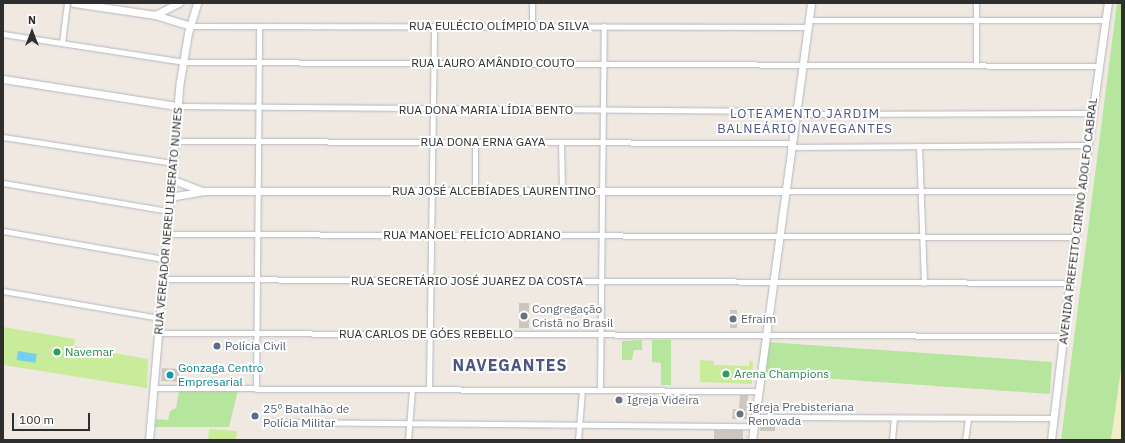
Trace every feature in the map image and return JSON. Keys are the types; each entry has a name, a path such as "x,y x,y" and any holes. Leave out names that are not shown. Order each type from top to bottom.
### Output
{"main road":[{"path":"74,3 107,6 155,15 190,26"},
{"path":"155,15 179,3"},
{"name":"RUA VEREADOR NEREU LIBERATO NUNES","path":"149,440 177,106 183,62 190,26 197,3"},
{"path":"752,440 784,191 811,3"},
{"name":"AVENIDA PREFEITO CIRINO ADOLFO CABRAL","path":"1051,440 1087,145 1108,3"},
{"path":"3,79 177,106"},
{"name":"RUA JOSÉ ALCEBÍADES LAURENTINO","path":"171,179 203,191"},
{"name":"RUA JOSÉ ALCEBÍADES LAURENTINO","path":"170,197 203,191 784,191"}],"street":[{"path":"62,43 67,3"},
{"path":"532,3 532,26"},
{"path":"976,3 976,65"},
{"name":"RUA EULÉCIO OLÍMPIO DA SILVA","path":"190,26 604,26 976,20 1105,20"},
{"path":"256,389 259,26"},
{"path":"429,389 434,26"},
{"path":"600,390 604,26"},
{"name":"RUA LAURO AMÂNDIO COUTO","path":"3,34 183,62 1098,66"},
{"name":"RUA DONA MARIA LÍDIA BENTO","path":"177,106 259,109 1092,113"},
{"path":"3,137 172,163"},
{"name":"RUA DONA ERNA GAYA","path":"174,141 602,142 919,146 1087,145"},
{"path":"475,142 475,191"},
{"path":"561,142 562,191"},
{"path":"919,146 924,283"},
{"path":"3,183 168,211"},
{"path":"784,191 1081,191"},
{"path":"3,231 164,259"},
{"name":"RUA MANOEL FELÍCIO ADRIANO","path":"166,234 1075,237"},
{"name":"RUA SECRETÁRIO JOSÉ JUAREZ DA COSTA","path":"162,279 1069,283"},
{"path":"3,291 159,318"},
{"name":"RUA CARLOS DE GÓES REBELLO","path":"158,333 1064,336"},
{"path":"153,388 758,391"},
{"path":"408,440 412,389"},
{"path":"578,440 582,390"},
{"path":"755,418 1054,418"},
{"path":"892,440 894,418"},
{"path":"965,440 968,418"},
{"path":"271,422 754,426"}],"green space":[{"path":"1117,3 1122,3 1122,363 1111,440 1061,440"},
{"name":"Navemar","path":"3,327 75,339 74,346 148,359 147,388 3,365"},
{"path":"642,340 642,350 634,350 632,360 622,360 622,341"},
{"path":"652,340 671,340 671,385 661,385 661,363 652,362"},
{"path":"767,342 1052,362 1050,394 764,374"},
{"name":"Arena Champions","path":"700,360 714,361 714,365 749,366 749,361 753,362 752,384 700,382"},
{"path":"238,390 229,427 155,427 156,419 168,420 170,411 176,408 179,391"},
{"path":"209,429 237,431 236,440 208,440"}],"sand":[{"path":"1122,363 1122,440 1111,440 1113,427"}],"water":[{"path":"18,351 37,354 35,363 17,360"}],"building":[{"name":"Congregação Cristã no Brasil","path":"519,303 529,303 529,328 519,328"},
{"name":"Efraim","path":"730,310 737,310 737,328 730,328"},
{"name":"Gonzaga Centro Empresarial","path":"162,368 179,369 178,382 161,381"},
{"path":"740,395 748,395 747,419 732,419 733,409 739,409"},
{"path":"760,421 775,421 775,431 760,431"},
{"path":"714,430 743,430 743,440 714,440"}],"place":[{"name":"Congregação Cristã no Brasil","path":"524,316"},
{"name":"Efraim","path":"733,319"},
{"name":"Polícia Civil","path":"217,346"},
{"name":"Navemar","path":"57,352"},
{"name":"Arena Champions","path":"726,374"},
{"name":"Gonzaga Centro Empresarial","path":"170,375"},
{"name":"Igreja Videira","path":"619,400"},
{"name":"Igreja Prebisteriana Renovada","path":"740,414"},
{"name":"25º Batalhão de Polícia Militar","path":"255,416"}],"district":[{"name":"LOTEAMENTO JARDIM BALNEÁRIO NAVEGANTES","path":"805,122"},
{"name":"NAVEGANTES","path":"510,365"}]}
